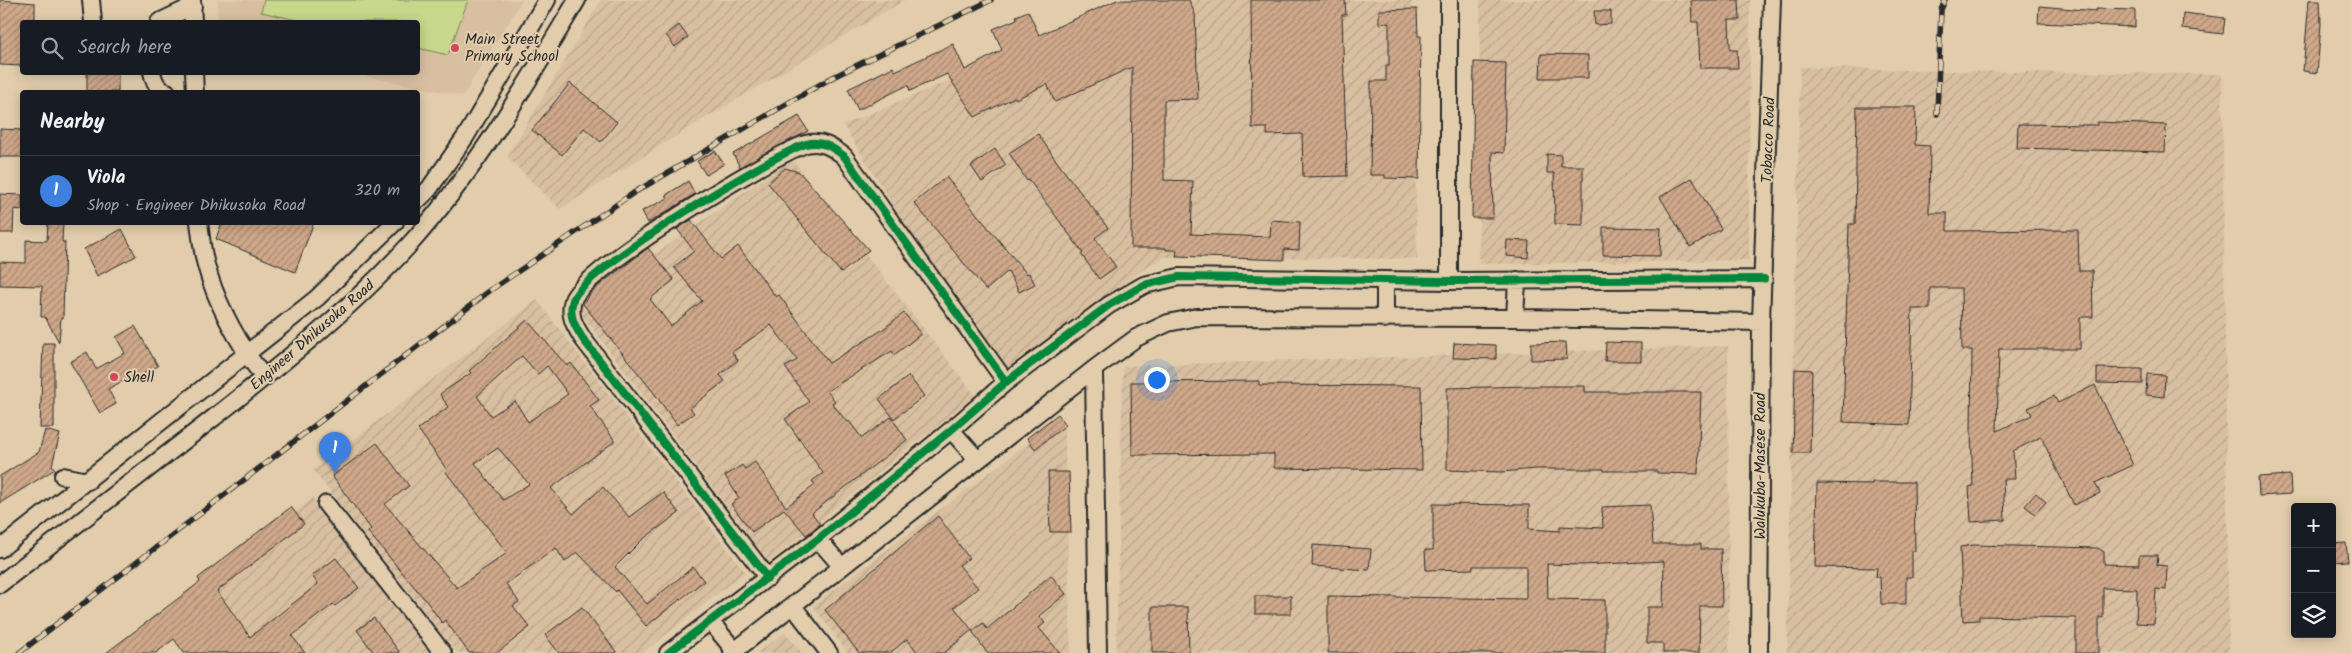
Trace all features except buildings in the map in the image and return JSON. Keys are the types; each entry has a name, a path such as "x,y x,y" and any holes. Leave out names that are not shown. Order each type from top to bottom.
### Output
{"street":[{"path":"91,0 92,20"},
{"path":"420,198 466,136 547,0"},
{"name":"Engineer Dhikusoka Road","path":"0,584 264,378 356,300 410,243 445,202 508,114 577,0"},
{"path":"1449,0 1449,281"},
{"name":"Tobacco Road","path":"1764,280 1772,0"},
{"path":"162,20 192,3 193,20"},
{"path":"153,75 155,83 160,90"},
{"path":"194,75 195,90"},
{"path":"768,578 583,339 570,317 573,300 581,286 626,252 717,192 774,158 807,144 819,143 831,146 844,156 1006,382"},
{"path":"199,225 205,263 216,297 248,355 264,378"},
{"name":"Engineer Dhikusoka Road","path":"0,549 248,355 317,298 393,225"},
{"path":"668,653 818,538 951,430 1006,382 1109,305 1144,284 1179,277 1449,281 1764,280"},
{"path":"1384,319 1385,280"},
{"path":"1515,318 1517,280"},
{"name":"Walukuba-Masese Road","path":"1760,653 1761,322 1764,280"},
{"path":"710,621 733,652 1094,369 1136,338 1168,323 1196,317 1515,318 1761,322"},
{"path":"1094,369 1098,653"},
{"path":"951,430 978,460"},
{"path":"63,476 88,481"},
{"path":"326,504 443,653"},
{"path":"818,538 842,567"},
{"path":"793,606 830,653"}],"shaded area":[{"name":"Main Street Primary School","path":"218,0 522,0 463,96 359,75 420,75 420,20 217,20"},
{"path":"601,0 905,0 692,126 560,209 507,157"},
{"path":"1123,0 1412,0 1417,259 1165,257 1148,266 999,373 843,125 953,79"},
{"path":"1480,0 1750,0 1749,260 1479,264"},
{"path":"1800,67 1939,71 2222,74 2229,653 1787,653"},
{"path":"792,159 975,395 769,562 577,308"},
{"path":"537,300 745,572 643,653 457,653 313,470"},
{"path":"1728,346 1729,653 1116,653 1123,366"},
{"path":"1064,416 1071,653 848,653 813,606"},
{"path":"313,498 432,653 245,653 196,588"},
{"path":"785,632 802,653 757,653"}],"green space":[{"path":"264,0 468,0 448,55 420,48 420,20 297,20 261,12"}],"railway":[{"path":"19,653 492,289 635,192 833,77 991,0"},
{"path":"1937,114 1941,10 1945,0"}],"cycle path":[{"path":"768,578 583,339 575,325 571,311 573,300 584,285 608,265 680,215 756,169 806,144 821,144 831,147 844,156 1006,382"},
{"path":"668,653 818,539 951,430 1006,382 1109,305 1144,285 1179,277 1449,281 1764,279"}],"place":[{"name":"Main Street Primary School","path":"455,48"},
{"name":"Shell","path":"114,377"},
{"name":"Viola","path":"335,473"}]}
